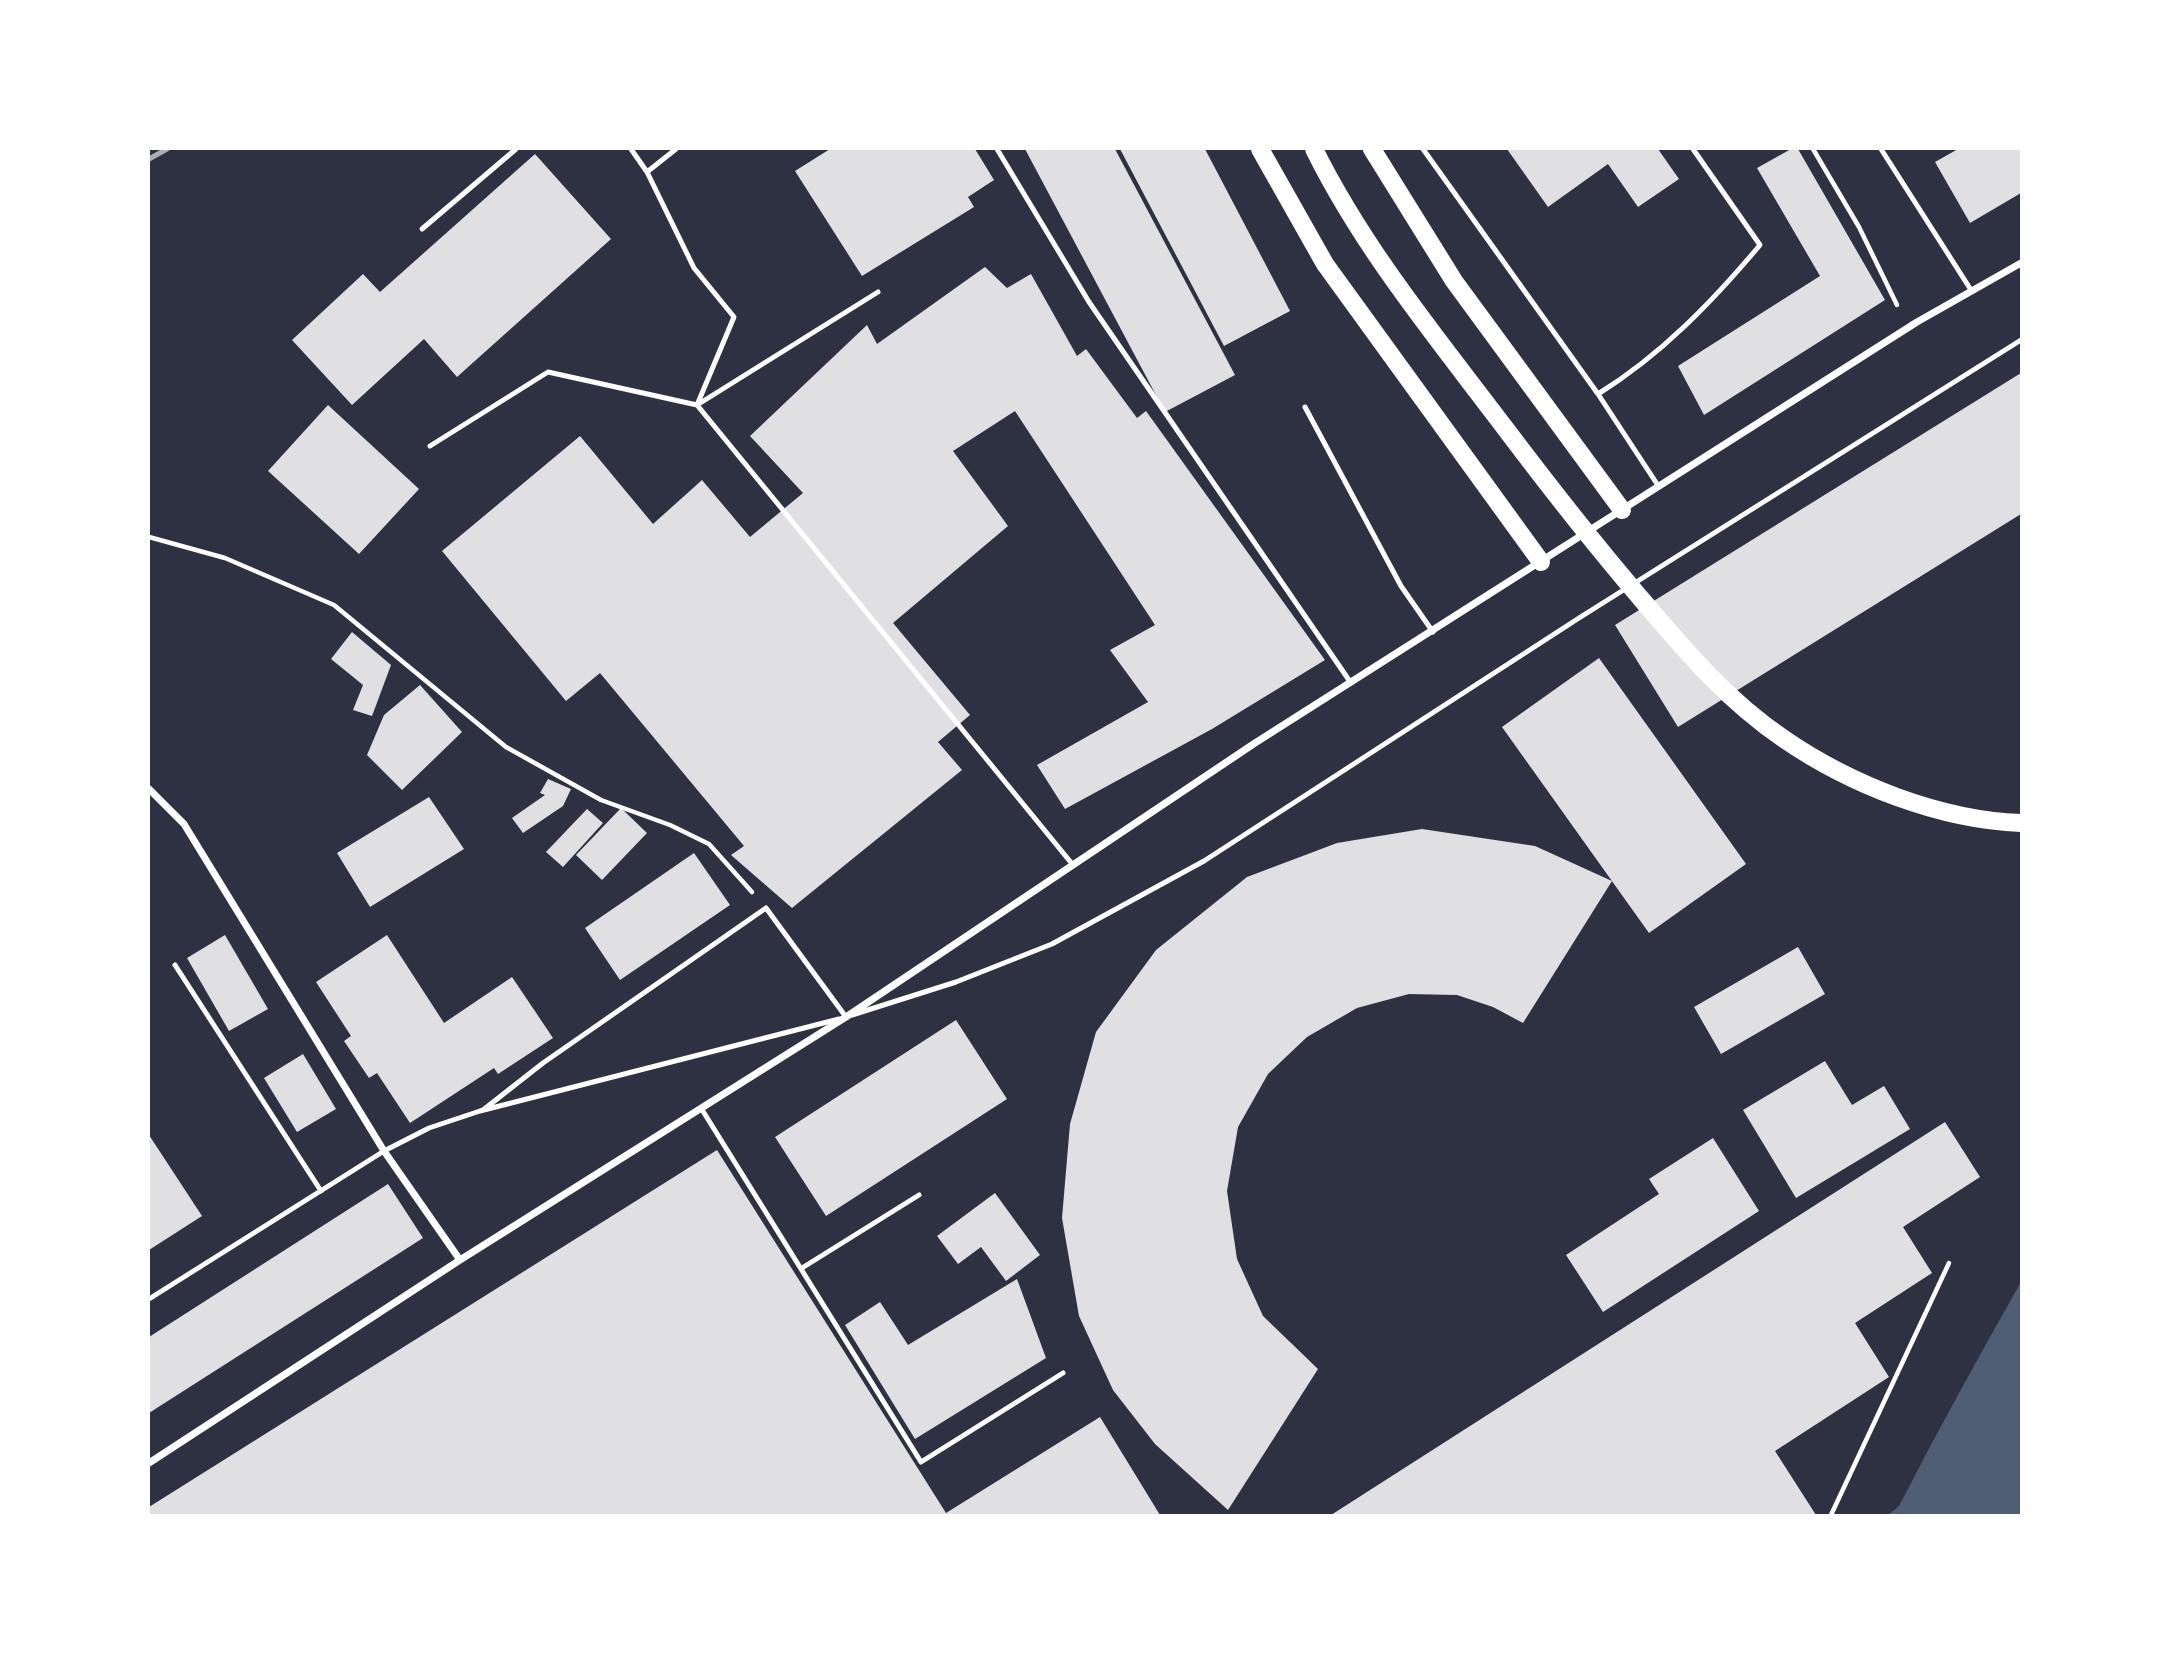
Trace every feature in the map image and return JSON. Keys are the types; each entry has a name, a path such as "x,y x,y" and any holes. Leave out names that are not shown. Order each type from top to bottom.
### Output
{"main road":[{"path":"1260,149 1325,264 1541,562"},
{"path":"1314,149 1361,233 1430,330 1599,550 1718,685 1783,738 1856,780 1954,812 2021,823"},
{"path":"1372,149 1454,281 1622,510"}],"street":[{"path":"149,1463 460,1260 846,1017 1255,744 1971,290 2021,264"},
{"path":"149,789 184,824 384,1151 460,1260"}],"lane":[{"path":"422,229 516,149"},
{"path":"631,149 647,172 694,268 734,317 697,405"},
{"path":"647,172 676,149"},
{"path":"997,149 1089,302 1352,684"},
{"path":"1423,149 1598,394 1659,487"},
{"path":"1598,394 1640,368 1725,287 1760,245 1693,149"},
{"path":"1881,149 1971,290"},
{"path":"697,405 878,292"},
{"path":"149,1299 384,1151 429,1128 480,1111 846,1017 956,982 1052,944 1204,861 1579,618 2021,340"},
{"path":"430,446 548,372 697,405 1073,865"},
{"path":"1305,407 1401,586 1433,632"},
{"path":"480,1111 543,1063 766,908 846,1017"},
{"path":"175,965 321,1191"},
{"path":"701,1108 921,1462 1063,1373"},
{"path":"802,1268 919,1195"}],"path":[{"path":"1813,149 1859,227 1897,305"},
{"path":"149,537 225,558 334,605 506,747 601,800 670,825 709,845 766,908"},
{"path":"1831,1515 1949,1263"}],"water":[{"path":"2021,1282 2021,1515 1888,1515 1899,1506"}],"building":[{"path":"830,149 975,149 994,180 968,197 974,207 862,276 795,171"},
{"path":"1025,149 1115,149 1235,375 1165,412"},
{"path":"1120,149 1205,149 1290,311 1224,346"},
{"path":"1507,149 1658,149 1679,179 1638,207 1608,164 1548,207"},
{"path":"1791,149 1798,149 1885,300 1704,415 1678,366 1820,276 1757,168"},
{"path":"1958,149 2021,149 2021,193 1970,223 1935,162"},
{"path":"535,154 611,239 457,377 424,339 352,405 292,340 363,274 380,292"},
{"path":"985,267 1007,288 1031,274 1077,356 1086,349 1137,418 1146,411 1325,660 1212,729 1065,809 1037,765 1148,702 1110,650 1155,625 1015,411 953,451 1008,526 893,623 970,715 938,742 962,770 792,908 731,855 744,846 600,673 566,701 442,551 580,436 653,524 702,480 750,537 803,493 750,436 867,325 877,344"},
{"path":"2021,373 2021,514 1678,727 1615,625"},
{"path":"328,405 419,489 359,554 268,471"},
{"path":"352,632 391,665 372,716 353,710 363,685 331,659"},
{"path":"1599,658 1746,864 1649,933 1502,727"},
{"path":"420,685 462,732 402,790 367,755 384,715"},
{"path":"548,779 571,789 563,806 523,833 512,818 545,795 540,793"},
{"path":"429,797 464,849 370,907 337,853"},
{"path":"621,808 647,833 602,880 576,855"},
{"path":"587,809 603,823 563,867 546,852"},
{"path":"1422,829 1535,846 1612,881 1523,1023 1493,1007 1457,995 1409,994 1357,1008 1307,1037 1268,1074 1238,1127 1227,1191 1237,1259 1263,1316 1318,1369 1228,1510 1155,1444 1113,1390 1079,1316 1062,1218 1070,1124 1096,1032 1156,950 1247,877 1337,843"},
{"path":"694,853 730,905 620,980 585,928"},
{"path":"225,935 268,1009 229,1031 187,958"},
{"path":"387,935 444,1023 512,977 553,1038 498,1074 494,1068 410,1123 377,1073 369,1078 344,1041 351,1036 316,982"},
{"path":"1798,947 1825,994 1721,1054 1694,1007"},
{"path":"956,1020 1007,1099 826,1216 775,1137"},
{"path":"303,1054 336,1109 297,1132 264,1078"},
{"path":"1825,1061 1852,1105 1884,1086 1910,1129 1796,1198 1743,1110"},
{"path":"1945,1122 1980,1177 1903,1227 1932,1273 1855,1323 1889,1377 1775,1451 1816,1515 1331,1515"},
{"path":"149,1135 202,1216 149,1250"},
{"path":"1713,1138 1759,1211 1603,1312 1566,1255 1659,1194 1649,1179"},
{"path":"717,1150 946,1513 1100,1417 1160,1515 149,1515 149,1507"},
{"path":"388,1184 423,1238 149,1413 149,1337"},
{"path":"995,1193 1040,1255 1006,1281 981,1247 958,1264 937,1236"},
{"path":"1017,1279 1046,1358 915,1439 845,1325 880,1302 908,1345"}],"railway":[{"path":"149,159 167,149"}]}
